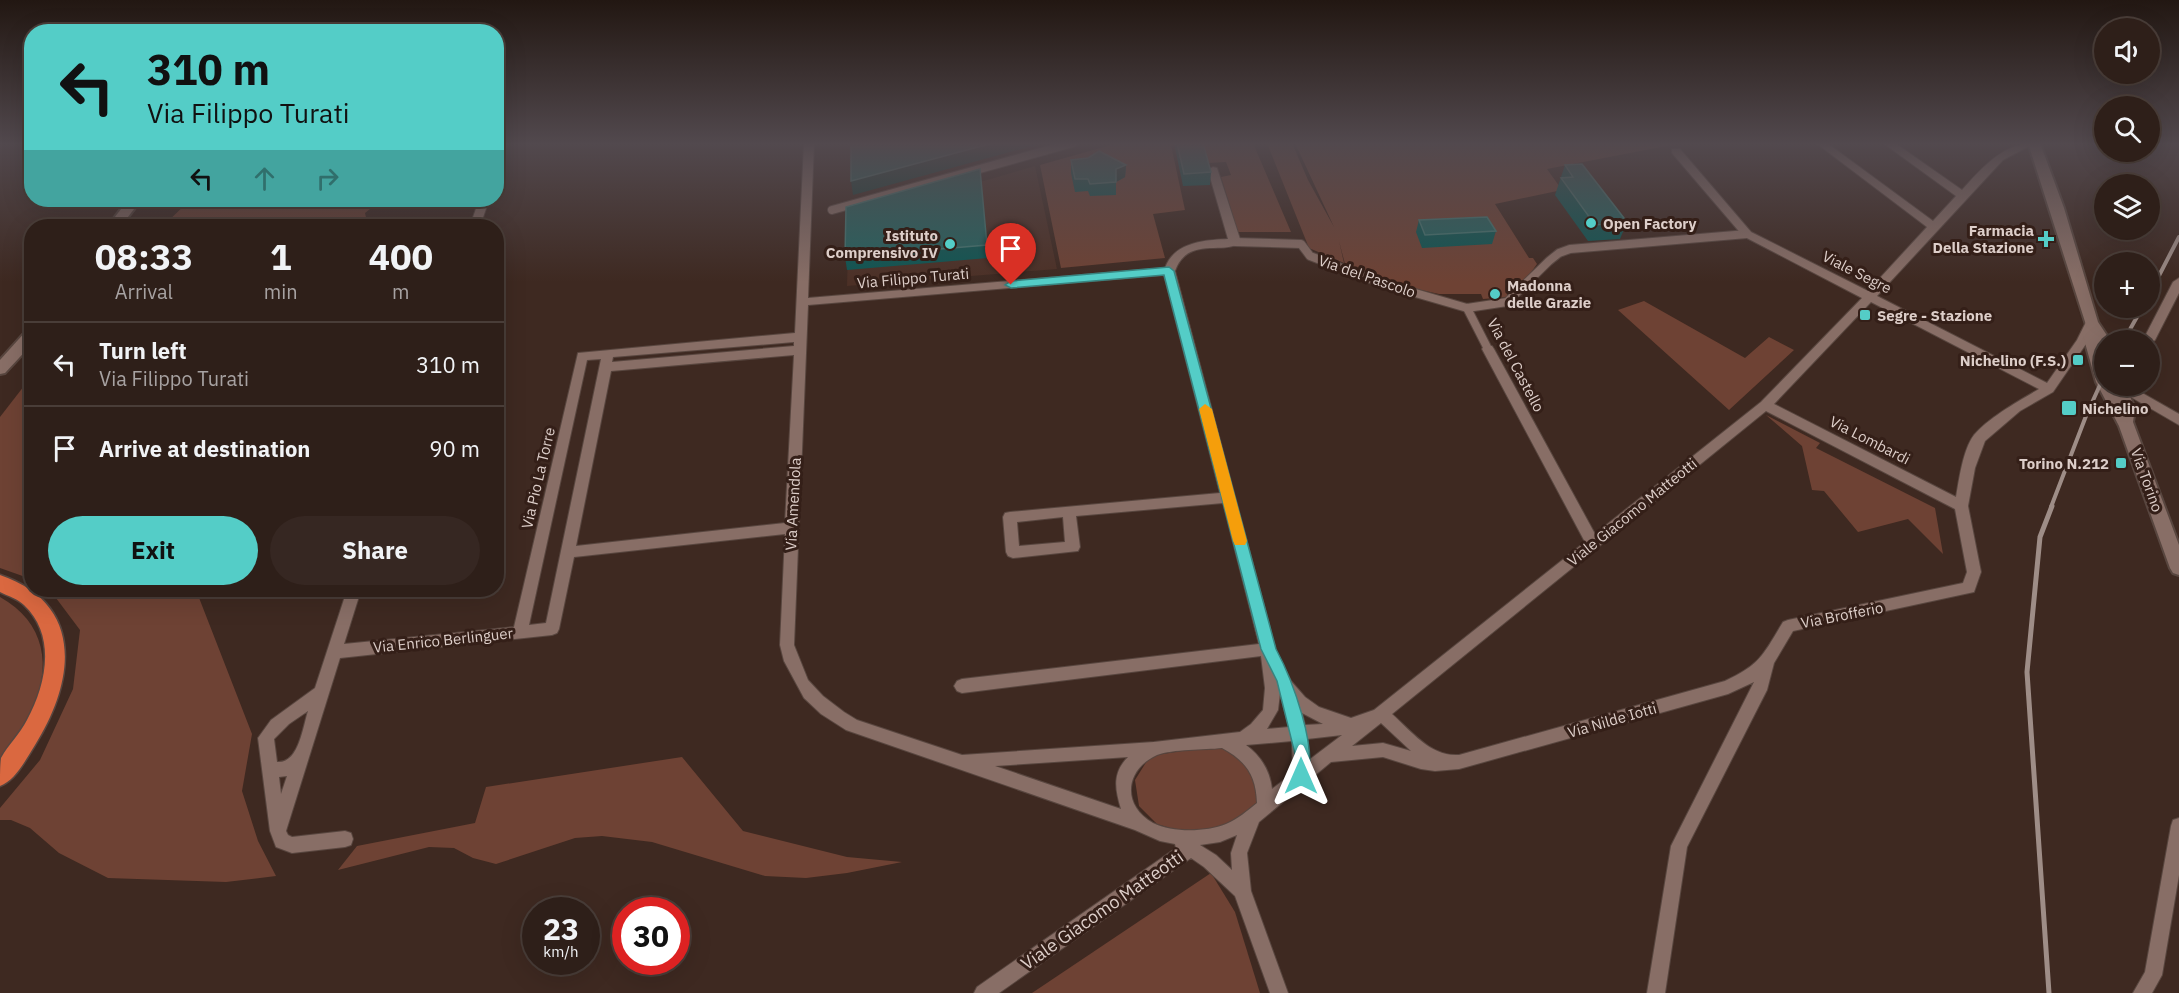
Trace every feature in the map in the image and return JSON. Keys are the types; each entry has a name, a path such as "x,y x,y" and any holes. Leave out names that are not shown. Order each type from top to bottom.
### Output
{"highway":[{"path":"0,583 24,594"},
{"path":"0,776 21,748 47,702 54,679 57,658 51,623 29,597"}],"main road":[{"name":"Via Torino","path":"2050,189 2091,323 2096,330"},
{"path":"119,219 129,207"},
{"name":"Via Torino","path":"2091,323 2089,333 2094,349"},
{"path":"0,369 24,343"},
{"name":"Via Torino","path":"2113,396 2127,418"},
{"name":"Via Torino","path":"2122,396 2127,418 2179,568"}],"street":[{"name":"Via Amendola","path":"807,189 787,645 793,668 805,690 826,709 852,725 1144,825"},
{"path":"832,210 906,189"},
{"path":"1219,189 1235,242"},
{"name":"Viale Segre","path":"1709,189 1747,234 2049,389"},
{"path":"1883,189 1934,227"},
{"path":"1954,189 1963,196"},
{"name":"Viale Giacomo Matteotti","path":"1279,993 1242,891 1239,853 1244,834 1259,810 1382,714 1765,405 1969,189"},
{"name":"Via del Castello","path":"1593,543 1467,308 1507,302 1549,261 1559,253 1570,249 1747,234"},
{"name":"Via del Pascolo","path":"1169,271 1170,264 1184,252 1205,245 1235,242 1301,244 1310,256 1381,283 1467,308"},
{"name":"Via Filippo Turati","path":"803,302 1169,271"},
{"path":"1169,271 1269,649 1273,704 1271,712 1262,725 1243,739"},
{"path":"2155,330 2179,282"},
{"name":"Via Brofferio","path":"1656,993 1679,846 1760,690 1767,661 1788,626 1969,588 1974,572 1961,506 1968,468 1979,438 2016,408 2049,389 2082,341 2091,323"},
{"name":"Via Pio La Torre","path":"520,632 582,356 606,361 800,343"},
{"path":"606,361 568,552 792,528"},
{"path":"2127,418 2133,396"},
{"path":"2145,396 2179,420"},
{"name":"Via Lombardi","path":"1765,405 1961,506"},
{"path":"1069,512 1073,547 1014,552 1010,517 1228,497"},
{"name":"Via Enrico Berlinguer","path":"333,652 552,629 568,552"},
{"path":"278,831 352,597"},
{"path":"1269,649 1293,695 1307,709 1321,717 1352,724"},
{"path":"962,686 1269,649"},
{"name":"Via Nilde Iotti","path":"1327,757 1343,752 1383,750 1435,764 1475,759 1728,687 1753,675 1767,661"},
{"path":"1285,680 1303,754 1301,776"},
{"path":"321,692 309,704 270,730 266,738 278,831 282,841 292,845 345,839"},
{"path":"1224,741 1244,752 1262,773 1265,788 1259,810 1238,828 1207,837 1184,838 1164,834 1144,825 1131,813 1122,780 1131,763 1141,754 1159,747 1338,729 1382,714 1421,751 1449,762"},
{"name":"Via Amendola","path":"959,762 1159,747"},
{"path":"270,766 278,771 285,771 300,759"},
{"path":"2142,993 2153,975 2179,826"},
{"name":"Viale Giacomo Matteotti","path":"1164,834 1191,848 1226,874 1242,891"},
{"name":"Viale Giacomo Matteotti","path":"983,993 1191,848"}],"shaded area":[{"name":"Istituto Comprensivo IV","path":"955,189 1040,189 1057,269 847,286 849,220"},
{"path":"1045,189 1181,189 1185,210 1153,214 1165,258 1061,268"},
{"path":"1225,189 1273,189 1291,232 1238,232"},
{"path":"1286,189 1313,189 1334,227 1317,189 1562,190 1495,204 1529,258 1533,258 1537,264 1520,288 1507,292 1507,297 1483,299 1481,294 1439,294 1403,286 1345,264 1339,241 1344,263 1309,248"},
{"path":"183,207 372,207 365,213 366,219 170,219"},
{"path":"1644,301 1745,358 1769,337 1794,350 1729,410 1618,310"},
{"path":"24,386 24,577 0,568 0,417"},
{"path":"1766,415 1820,443 1816,448 1935,508 1943,554 1908,519 1858,532 1824,491 1812,490 1802,446"},
{"path":"0,597 27,619 41,647 43,662 38,696 31,713 0,759"},
{"path":"55,597 199,597 252,734 242,791 258,841 276,876 226,882 108,878 59,853 30,828 11,820 0,820 0,808 40,760 73,689 80,630"},
{"path":"1222,747 1236,750 1258,782 1257,802 1239,819 1214,830 1187,833 1157,824 1139,806 1135,780 1150,756"},
{"path":"682,757 743,831 847,857 902,862 847,873 806,878 765,876 652,842 602,836 575,838 496,864 473,858 454,848 429,847 338,870 357,846 475,823 486,787"},
{"path":"1211,873 1235,912 1260,993 1032,993"}],"building":[{"path":"908,189 982,189 987,245 845,257 846,207"},
{"path":"1569,189 1602,189 1627,222 1595,225"},
{"path":"1487,217 1496,231 1425,235 1419,220"}],"railway":[{"path":"2160,274 2179,237"},
{"path":"2130,330 2136,318"},
{"path":"2051,507 2095,396"},
{"path":"2049,993 2027,672 2040,537 2052,506"}],"slow traffic":[{"path":"1205,409 1240,541"}],"place":[{"name":"Open Factory","path":"1591,223"},
{"name":"Farmacia Della Stazione","path":"2046,239"},
{"name":"Istituto Comprensivo IV","path":"950,244"},
{"name":"Madonna delle Grazie","path":"1495,294"},
{"name":"Segre - Stazione","path":"1865,315"},
{"name":"Nichelino (F.S.)","path":"2078,360"},
{"name":"Nichelino","path":"2069,408"},
{"name":"Torino N.212","path":"2121,463"}],"route":[{"path":"1011,285 1169,271 1269,649 1285,680 1303,754 1301,776"}]}
